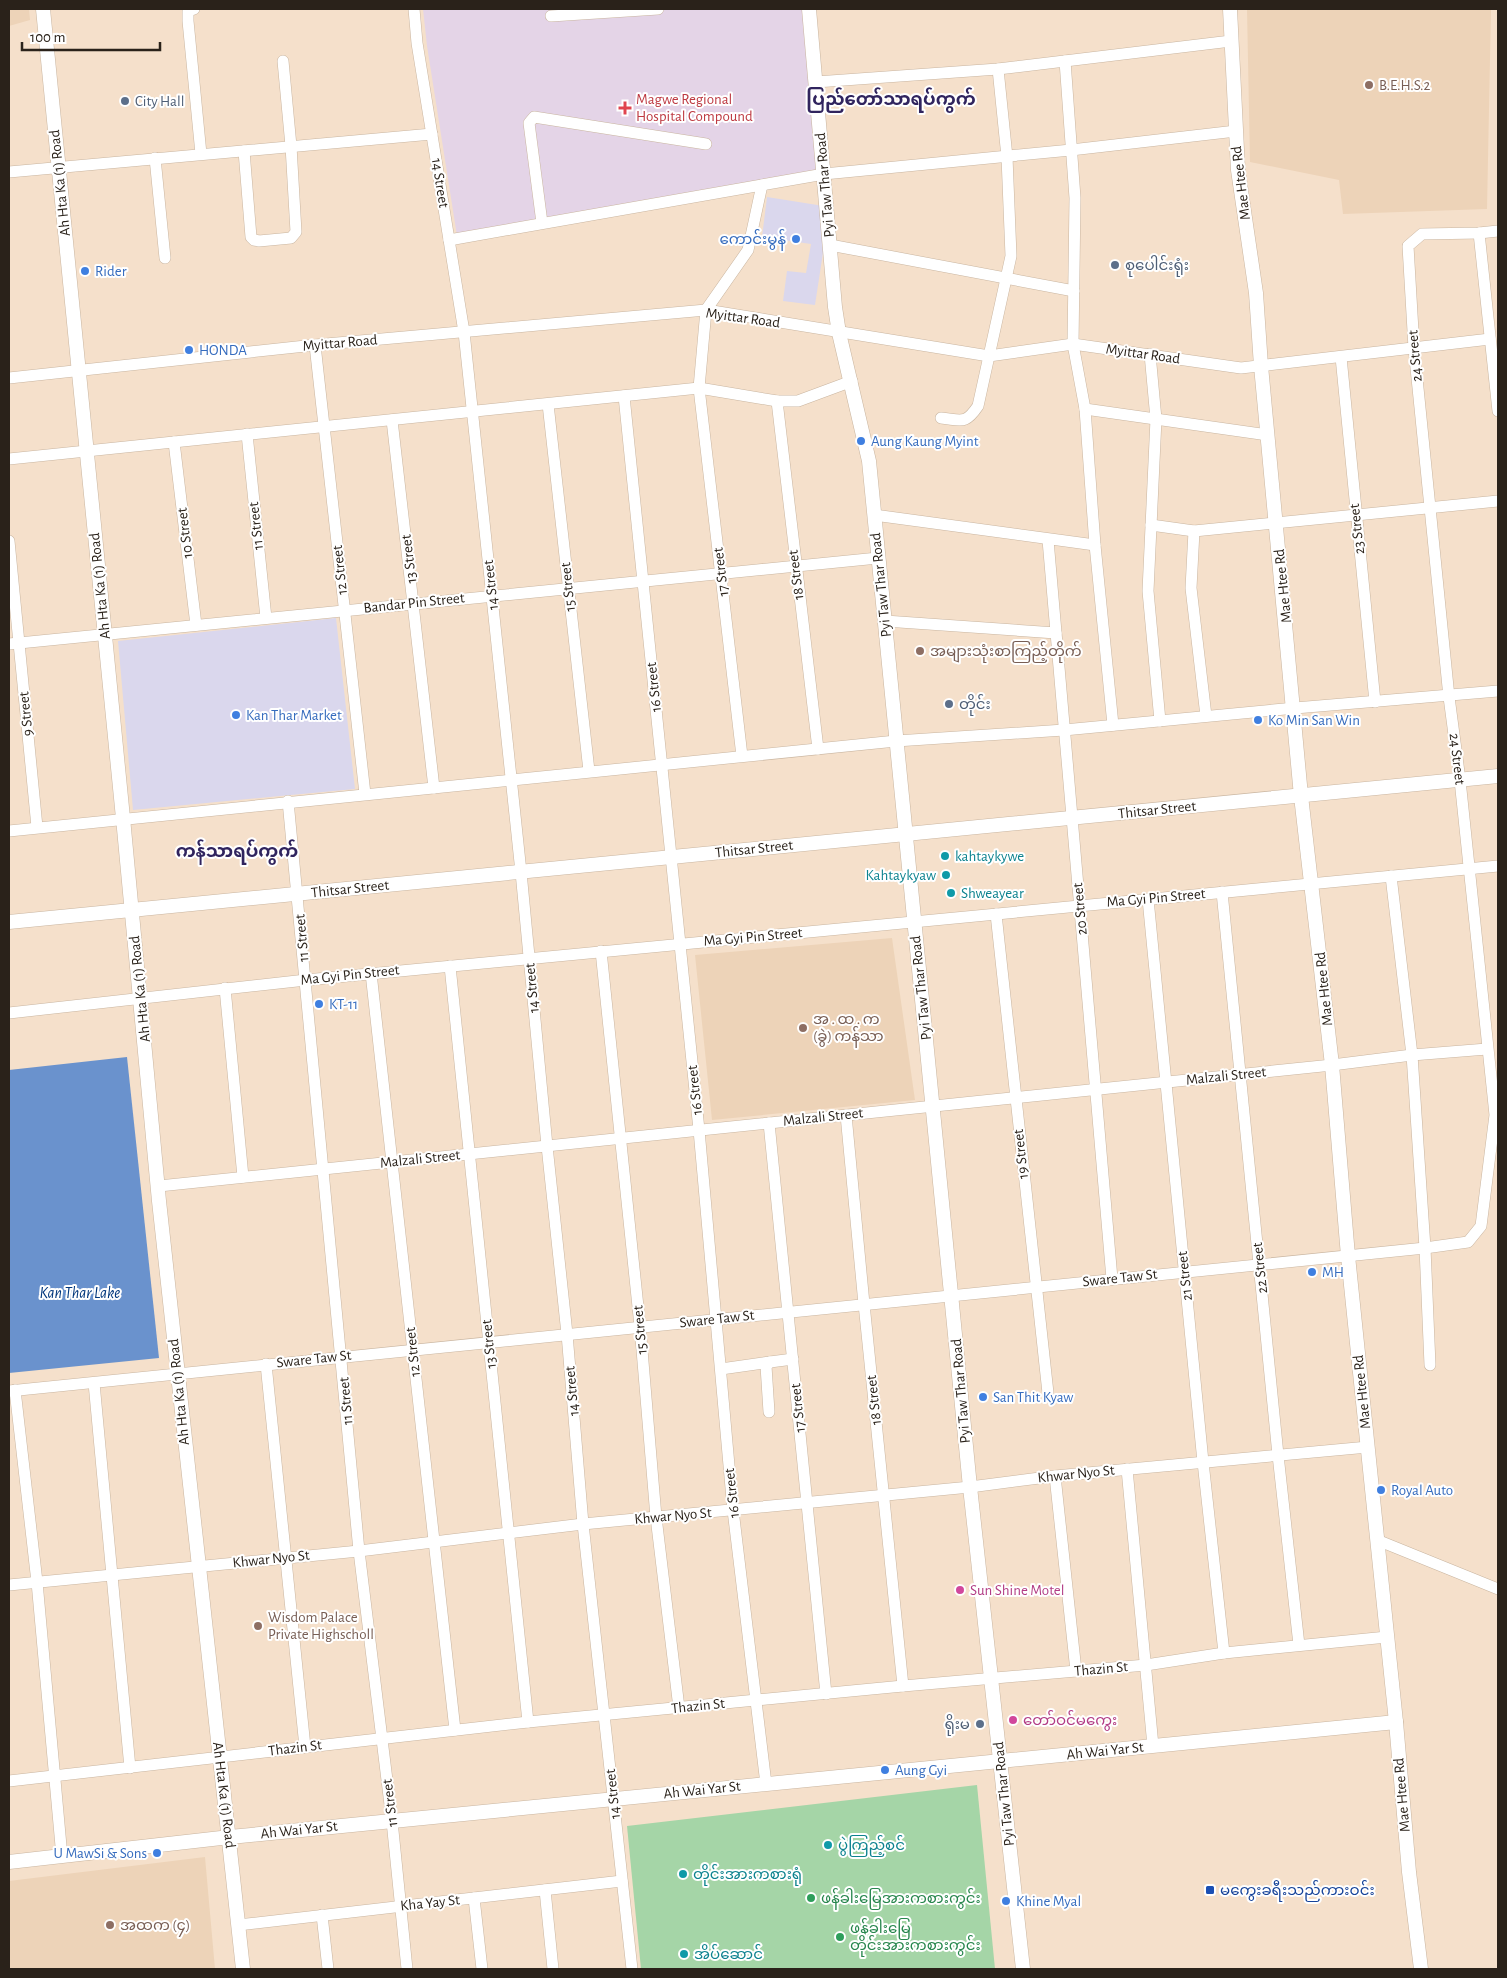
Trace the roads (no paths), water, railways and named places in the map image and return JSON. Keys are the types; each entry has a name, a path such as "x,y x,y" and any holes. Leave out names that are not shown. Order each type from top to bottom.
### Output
{"street":[{"name":"Ah Hta Ka (1) Road","path":"43,9 124,818 177,1373 219,1758 230,1837 243,1969"},
{"path":"194,9 188,12 188,21 201,154"},
{"name":"14 Street","path":"414,9 417,43 464,332 473,411 530,958 584,1524 632,1969"},
{"path":"552,16 658,9"},
{"name":"Pyi Taw Thar Road","path":"809,9 830,245 840,333 869,461 970,1487 1023,1969"},
{"name":"Mae Htee Rd","path":"1230,9 1238,170 1256,293 1295,708 1301,796 1313,883 1332,1065 1348,1256 1420,1969"},
{"path":"816,82 998,69 1231,41"},
{"path":"244,150 251,237 259,241 291,238 296,232 291,146 283,61"},
{"path":"1065,61 1075,198 1073,344 1085,409 1095,545 1113,726"},
{"path":"941,418 965,421 970,418 978,406 1012,256 1007,157 998,69"},
{"path":"542,223 529,123 534,117 706,144"},
{"path":"449,240 824,174 1007,157 1236,132"},
{"path":"9,172 432,134"},
{"path":"155,158 165,258"},
{"path":"706,310 748,250 762,185"},
{"path":"1498,231 1479,233 1493,310 1490,339 1498,410"},
{"name":"24 Street","path":"1425,1248 1468,1242 1481,1226 1495,1115 1460,780 1449,697 1414,348 1408,246 1422,234 1479,233"},
{"path":"830,245 1074,291"},
{"name":"Myittar Road","path":"9,378 315,345 706,310 989,356 1073,344 1240,368 1490,339"},
{"name":"17 Street","path":"706,310 699,388 742,756"},
{"name":"12 Street","path":"315,345 365,794"},
{"path":"1150,354 1156,419 1148,592 1160,721"},
{"name":"23 Street","path":"1341,357 1374,702"},
{"path":"9,460 699,388 777,401 798,401 852,381"},
{"name":"16 Street","path":"624,396 699,1130 733,1510 766,1784"},
{"name":"18 Street","path":"777,401 818,749"},
{"name":"15 Street","path":"548,404 589,771"},
{"path":"1085,409 1268,435"},
{"name":"13 Street","path":"392,420 434,788"},
{"name":"11 Street","path":"246,434 266,618"},
{"name":"10 Street","path":"174,442 196,625"},
{"path":"1151,525 1194,531 1498,501"},
{"path":"874,515 1095,545"},
{"path":"1194,531 1191,588 1206,716"},
{"name":"20 Street","path":"1048,540 1112,1279"},
{"name":"9 Street","path":"9,541 14,643 38,827"},
{"name":"Bandar Pin Street","path":"14,643 878,558"},
{"path":"884,621 1056,633"},
{"path":"9,830 896,741 1064,730 1295,708 1498,692"},
{"name":"Thitsar Street","path":"9,922 1498,776"},
{"name":"11 Street","path":"288,801 359,1551 392,1821 406,1969"},
{"name":"Ma Gyi Pin Street","path":"9,1013 371,973 1498,866"},
{"path":"1390,876 1412,1055 1425,1248 1430,1365"},
{"name":"22 Street","path":"1222,892 1278,1455 1299,1645"},
{"name":"21 Street","path":"1148,899 1203,1462 1224,1653"},
{"name":"19 Street","path":"996,914 1048,1393"},
{"name":"15 Street","path":"602,951 640,1326 656,1517 679,1708"},
{"name":"13 Street","path":"450,966 528,1722"},
{"name":"12 Street","path":"371,973 455,1730"},
{"path":"225,988 243,1177"},
{"name":"Malzali Street","path":"159,1186 1332,1065 1412,1055 1487,1049"},
{"name":"18 Street","path":"846,1115 903,1686"},
{"name":"17 Street","path":"769,1123 826,1694"},
{"name":"Sware Taw St","path":"12,1390 1425,1248"},
{"path":"721,1370 793,1359"},
{"path":"769,1412 766,1366 770,1362"},
{"path":"266,1364 305,1747"},
{"path":"94,1383 130,1768"},
{"path":"12,1390 37,1582 62,1857"},
{"name":"Khwar Nyo St","path":"9,1585 359,1551 584,1524 970,1487 1055,1476 1368,1447"},
{"path":"1127,1469 1153,1746"},
{"path":"1055,1476 1076,1672"},
{"path":"1377,1540 1498,1589"},
{"name":"Thazin St","path":"9,1781 528,1722 903,1686 1076,1672 1146,1665 1224,1653 1387,1637"},
{"name":"Ah Wai Yar St","path":"9,1862 230,1837 1396,1722"},
{"name":"Kha Yay St","path":"238,1925 622,1881"},
{"path":"545,1890 553,1969"},
{"path":"474,1898 482,1969"},
{"path":"322,1915 328,1969"}],"water":[{"name":"Kan Thar Lake","path":"127,1057 159,1358 9,1373 9,1070"}],"place":[{"name":"B.E.H.S.2","path":"1369,85"},
{"name":"City Hall","path":"125,101"},
{"name":"Magwe Regional Hospital Compound","path":"625,108"},
{"name":"ကောင်းမွန်","path":"796,239"},
{"name":"စုပေါင်းရုံး","path":"1115,265"},
{"name":"Rider","path":"85,271"},
{"name":"HONDA","path":"189,350"},
{"name":"Aung Kaung Myint","path":"861,441"},
{"name":"အများသုံးစာကြည့်တိုက်","path":"920,651"},
{"name":"တိုင်း","path":"949,704"},
{"name":"Kan Thar Market","path":"236,715"},
{"name":"Ko Min San Win","path":"1258,720"},
{"name":"kahtaykywe","path":"945,856"},
{"name":"Kahtaykyaw","path":"946,875"},
{"name":"Shweayear","path":"951,893"},
{"name":"KT-11","path":"319,1004"},
{"name":"အ . ထ . က (ခွဲ) ကန်သာ","path":"803,1028"},
{"name":"MH","path":"1312,1272"},
{"name":"San Thit Kyaw","path":"983,1397"},
{"name":"Royal Auto","path":"1381,1490"},
{"name":"Sun Shine Motel","path":"960,1590"},
{"name":"Wisdom Palace Private Highscholl","path":"258,1626"},
{"name":"တော်ဝင်မကွေး","path":"1013,1720"},
{"name":"ရိုးမ","path":"980,1724"},
{"name":"Aung Gyi","path":"885,1770"},
{"name":"ပွဲကြည့်စင်","path":"828,1845"},
{"name":"U MawSi & Sons","path":"157,1853"},
{"name":"တိုင်းအားကစားရုံ","path":"683,1874"},
{"name":"မကွေးခရီးသည်ကားဝင်း","path":"1210,1890"},
{"name":"ဖန်ခါးမြေအားကစားကွင်း","path":"811,1898"},
{"name":"Khine Myal","path":"1006,1901"},
{"name":"အထက (၄)","path":"110,1925"},
{"name":"ဖန်ခါးမြေ တိုင်းအားကစားကွင်း","path":"840,1937"},
{"name":"အိပ်ဆောင်","path":"684,1954"}],"district":[{"name":"ပြည်တော်သာရပ်ကွက်","path":"891,100"},
{"name":"ကန်သာရပ်ကွက်","path":"237,852"}]}
